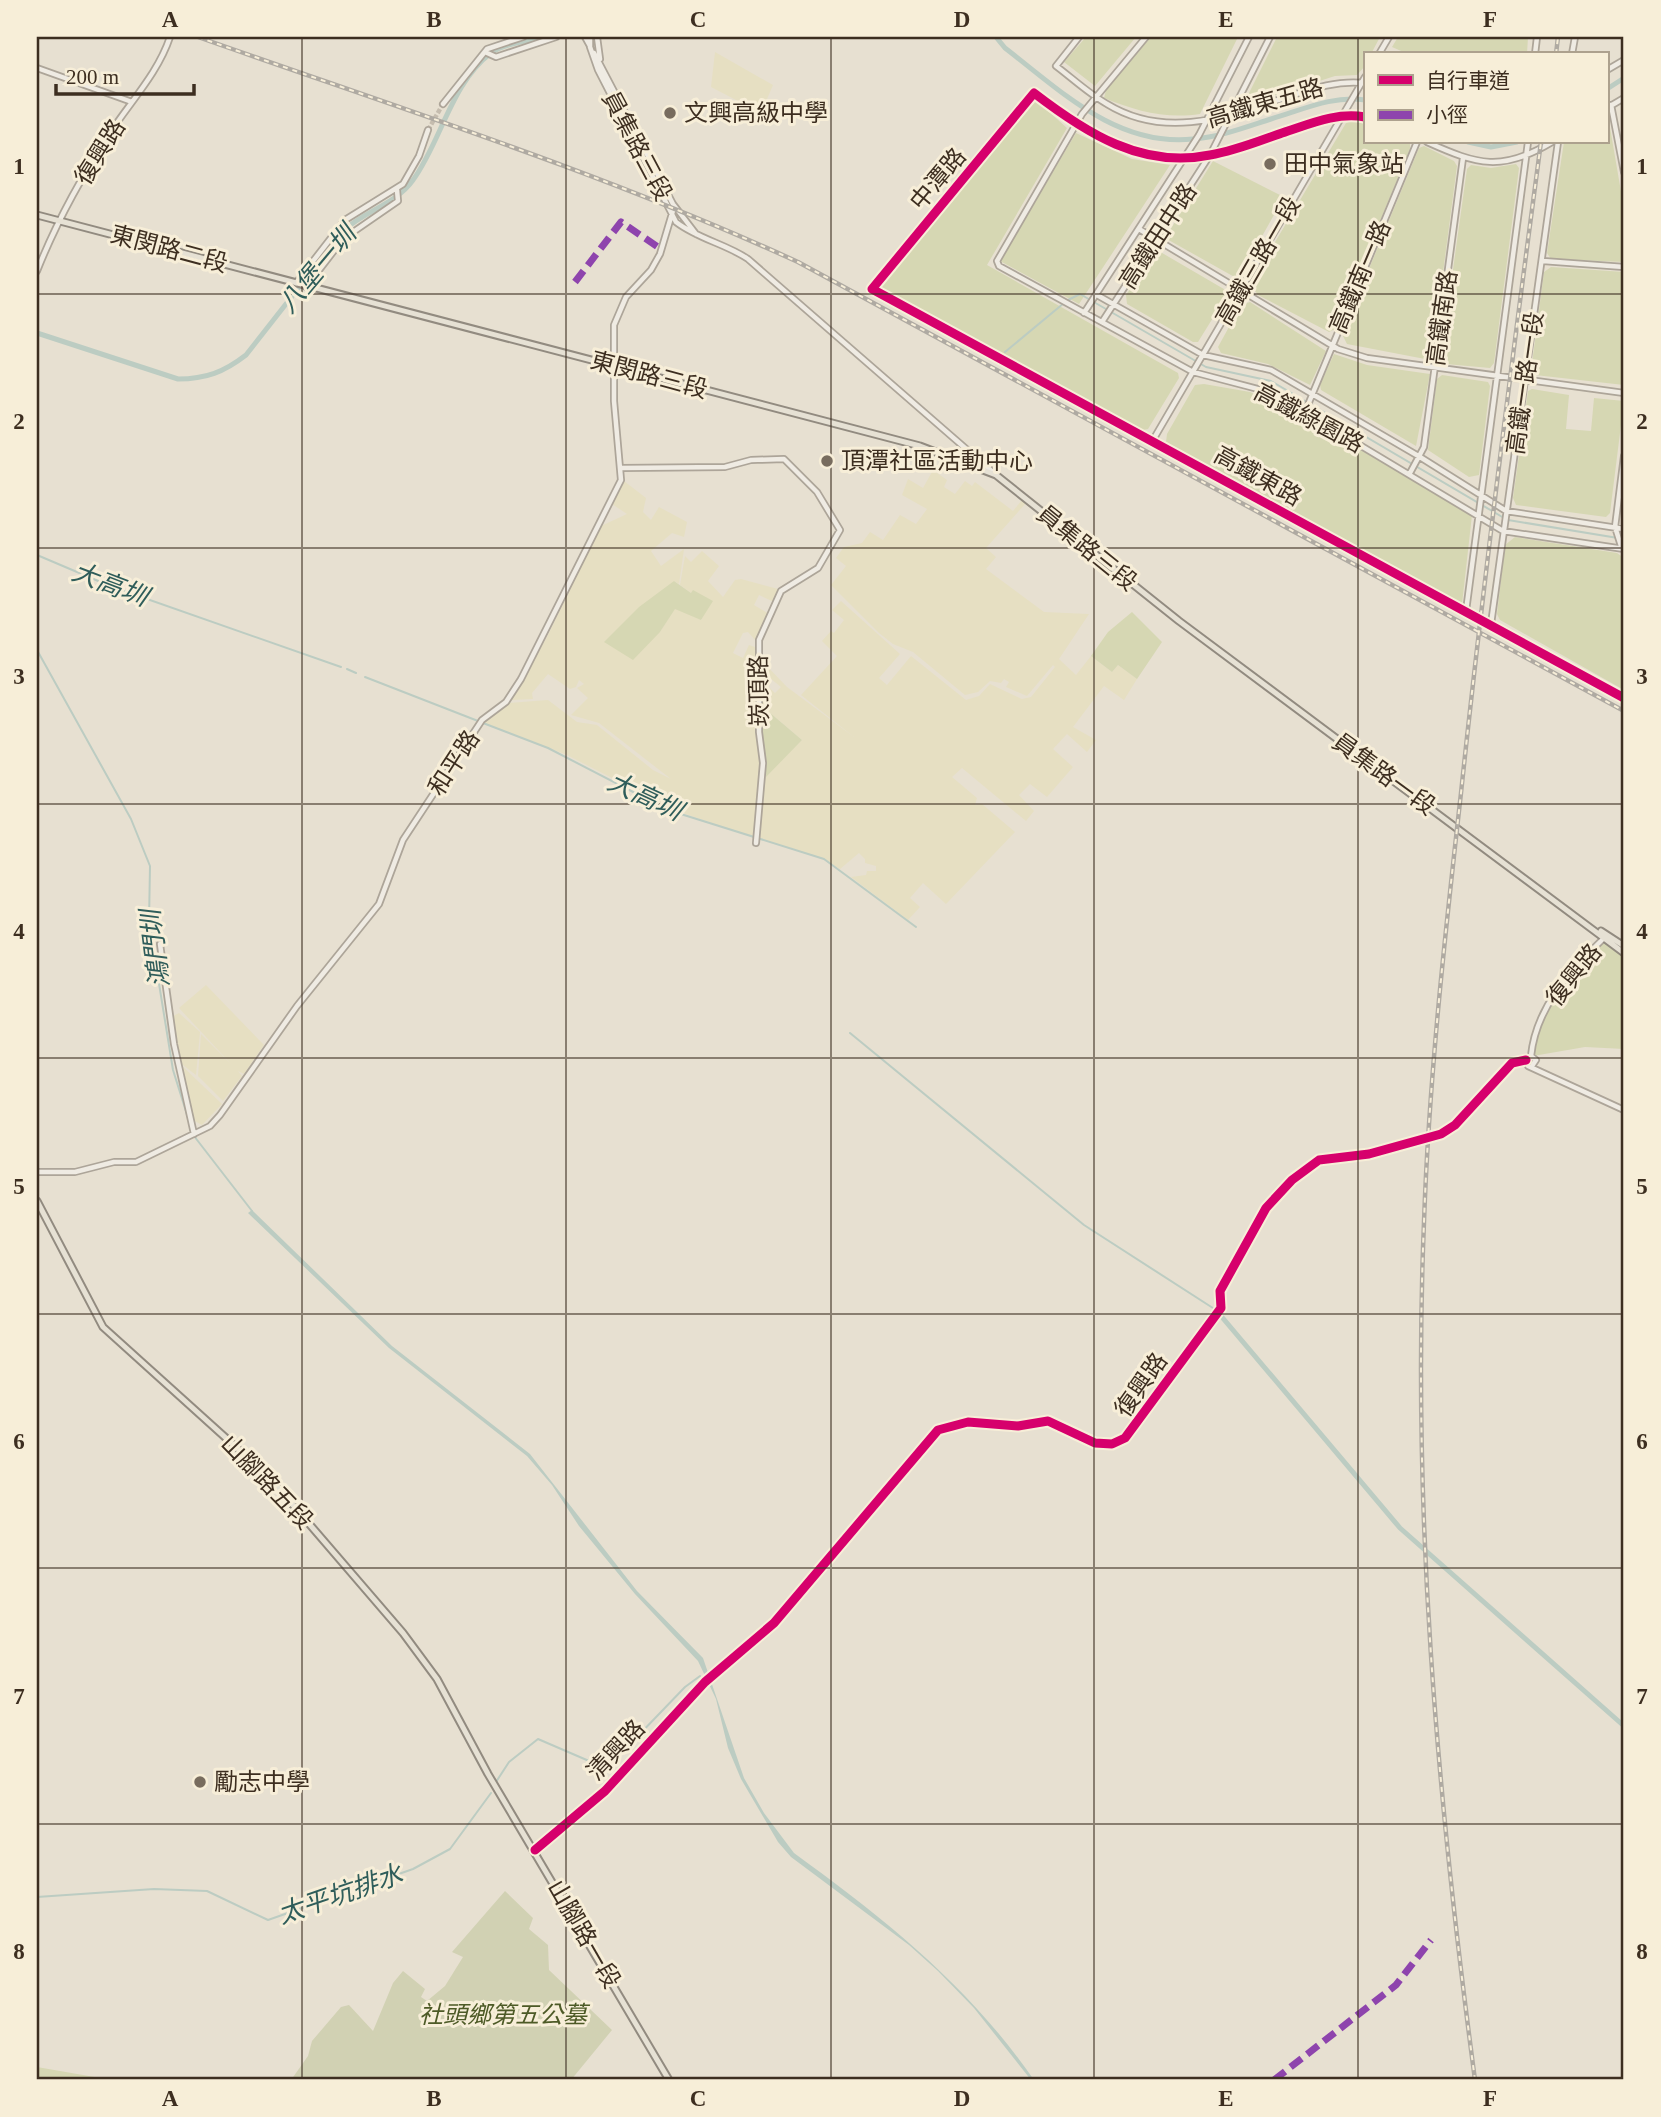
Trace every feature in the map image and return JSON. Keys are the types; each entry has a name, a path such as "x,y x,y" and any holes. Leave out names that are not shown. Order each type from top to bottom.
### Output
{"main road":[{"name":"東閔路二段","path":"37,215 301,284"},
{"name":"東閔路三段","path":"301,284 920,446 996,475"},
{"name":"員集路三段","path":"996,475 1179,621"},
{"name":"員集路一段","path":"1179,621 1605,936 1624,953"},
{"name":"員集路一段","path":"1605,936 1624,946"},
{"name":"山腳路五段","path":"37,1201 103,1327 268,1476 402,1633 444,1689 497,1789"},
{"name":"山腳路一段","path":"497,1789 669,2080"}],"street":[{"name":"復興路","path":"37,271 60,220 99,151 161,57 170,37"},
{"path":"443,104 485,52 523,37"},
{"path":"485,52 496,57 556,37"},
{"path":"585,37 603,67"},
{"path":"590,37 590,47"},
{"path":"597,37 603,67"},
{"name":"高鐵東五路","path":"1079,37 1056,66 1096,97 1145,121 1180,125 1207,121 1231,116 1325,85 1364,81"},
{"path":"1146,37 1076,125 1116,146 1139,153 1184,159 1210,155 1345,113 1364,117"},
{"name":"高鐵田中路","path":"1084,313 1207,121 1249,37"},
{"name":"高鐵田中路","path":"1102,322 1210,155 1270,37"},
{"name":"員集路三段","path":"590,47 598,70 676,222 697,235"},
{"path":"1608,69 1624,60"},
{"name":"員集路三段","path":"603,67 673,205 697,235"},
{"path":"37,68 132,102"},
{"name":"高鐵三路一段","path":"1153,440 1364,81"},
{"name":"中潭路","path":"872,289 1034,93 1076,125"},
{"path":"1624,98 1609,107 1624,172"},
{"name":"高鐵綠園路","path":"1076,125 997,261 999,266 1193,372 1264,389 1410,473 1503,531 1623,549"},
{"path":"301,284 345,220 397,189 412,172 428,130"},
{"name":"高鐵南一路","path":"1305,412 1416,144"},
{"path":"1432,144 1463,158 1496,164 1526,158 1549,144"},
{"path":"1466,611 1528,144"},
{"name":"高鐵一路一段","path":"1491,624 1558,144"},
{"name":"高鐵南路","path":"1410,473 1420,457 1436,368 1463,158"},
{"path":"301,284 343,239 398,201 397,189"},
{"name":"和平路","path":"37,1172 75,1172 114,1163 136,1162 193,1135 220,1115 298,1006 379,904 403,840 481,722 506,702 522,679 621,480 613,365 614,325 626,297 651,270 673,216 673,205"},
{"path":"1139,229 1332,345 1367,358 1624,393"},
{"path":"697,235 733,249 748,259 996,475"},
{"path":"1543,261 1624,267"},
{"name":"高鐵東路","path":"872,289 1624,698"},
{"name":"高鐵綠園路","path":"1097,295 1203,355 1271,370 1482,494 1506,511 1624,529"},
{"path":"1623,549 1615,527 1624,456"},
{"name":"崁頂路","path":"621,468 725,467 751,460 784,460 817,492 840,530 818,568 780,591 759,640 759,732 763,763 756,843"},
{"name":"復興路","path":"719,1670 774,1623 938,1430 968,1422 1018,1426 1048,1421 1095,1443 1121,1441 1136,1427 1153,1398 1221,1308 1220,1291 1266,1208 1292,1180 1319,1160 1369,1154 1440,1134 1455,1125 1512,1063 1531,1056 1533,1036 1545,1007 1565,979 1605,936"},
{"path":"160,944 174,1044 193,1135"},
{"name":"復興路","path":"1531,1056 1536,1060 1532,1066"},
{"path":"1526,1060 1528,1066 1624,1110"},
{"name":"清興路","path":"535,1850 605,1791 719,1670"}],"shaded area":[{"path":"715,52 773,85 761,113 711,87"},
{"path":"933,470 947,480 944,487 955,494 965,481 972,486 975,482 1013,511 1022,500 1026,503 986,548 996,557 986,569 1044,612 1089,614 1059,659 1076,675 1091,656 1112,672 1118,665 1137,679 1124,700 1104,686 1073,727 1096,740 1087,752 1067,734 1053,749 1073,767 1047,797 1030,784 1019,795 1034,811 1026,821 962,768 952,777 977,798 975,805 982,804 1015,832 946,904 923,883 910,898 920,907 908,920 851,877 866,875 867,871 876,871 876,866 865,863 859,853 840,869 823,859 760,839 764,776 802,740 762,706 762,681 775,693 781,687 761,671 761,660 787,687 854,737 801,695 837,656 822,641 831,631 834,633 844,620 832,610 841,601 900,654 879,678 887,685 911,656 966,700 979,696 990,684 1022,699 1031,697 1055,667 1053,665 1027,696 1006,687 1009,682 1004,679 1001,683 990,681 978,692 965,695 913,652 893,644 879,633 831,585 846,566 836,558 844,547 862,543 870,532 883,540 900,515 916,524 927,509 902,495 908,479 923,488"},
{"path":"624,481 646,498 643,512 651,520 659,507 687,522 684,537 672,533 651,551 661,566 684,549 679,584 674,581 660,632 675,608 702,620 691,593 680,585 685,556 691,562 702,551 719,566 708,581 723,597 735,580 741,579 778,589 774,602 759,595 754,605 769,614 757,642 748,632 743,633 733,653 743,658 749,645 755,647 757,746 760,766 755,838 677,811 567,755 484,723 509,703 548,700 577,722 597,725 653,770 671,779 599,723 571,715 588,698 577,688 584,684 579,680 576,687 570,689 548,674 532,693 533,699 511,700 547,637 601,526 627,514 612,504"},
{"path":"206,985 264,1045 244,1074 238,1071 242,1076 223,1101 198,1076 201,1034 232,1065 179,1008"},
{"path":"179,1013 200,1032 196,1075 179,1062 173,1016"},
{"path":"179,1063 222,1104 202,1125 193,1120"},
{"path":"252,1210 392,1346 530,1454 637,1591 703,1658 744,1778 764,1813 794,1853 924,1956 982,2014 1034,2080 1031,2080 974,2008 938,1971 909,1945 791,1857 778,1842 741,1779 728,1748 716,1699 698,1661 635,1594 579,1526 552,1485 527,1456 389,1348 248,1213"}],"green space":[{"path":"1086,37 1136,37 1095,86 1064,62"},
{"path":"1151,37 1238,37 1200,114 1151,113 1104,98 1106,90"},
{"path":"1277,37 1380,37 1372,52 1364,52 1364,67 1357,75 1335,76 1250,103 1246,99"},
{"path":"1398,37 1528,37 1527,52 1403,52 1392,47"},
{"path":"1036,100 1067,128 987,265 1178,373 1179,378 1148,429 1143,430 882,291 880,285"},
{"path":"1608,116 1624,209 1624,262 1551,259 1547,253 1564,144 1608,144"},
{"path":"1352,121 1364,124 1364,144 1410,144 1410,149 1335,329 1329,332 1258,295 1250,284 1346,123"},
{"path":"1076,133 1132,159 1170,165 1079,304 1000,261"},
{"path":"1424,146 1454,161 1457,166 1432,356 1425,359 1347,344 1342,334 1419,148"},
{"path":"1213,161 1284,197 1238,279 1165,238"},
{"path":"1516,164 1519,168 1494,363 1490,368 1446,364 1441,356 1467,169 1471,165 1491,168"},
{"path":"1157,250 1229,292 1198,342 1193,342 1127,304 1126,295"},
{"path":"1551,267 1624,272 1624,385 1535,375 1531,371 1544,272"},
{"path":"1250,302 1326,351 1310,385 1268,364 1221,353 1218,347 1241,305"},
{"path":"1334,354 1367,365 1430,374 1416,446 1321,390 1320,385"},
{"path":"1442,375 1488,382 1490,386 1479,475 1469,477 1428,450 1437,379"},
{"path":"1204,384 1250,392 1303,416 1472,515 1462,604 1166,442 1167,434 1195,385"},
{"path":"1532,389 1569,395 1566,429 1591,431 1594,398 1624,401 1610,513 1606,517 1516,505 1513,498 1528,391"},
{"path":"1515,537 1617,553 1624,558 1624,690 1500,620 1497,614 1505,545"},
{"path":"674,581 691,593 693,590 713,601 701,620 675,609 660,632 633,660 604,642 639,607"},
{"path":"1132,612 1162,642 1137,679 1118,665 1112,672 1091,656 1108,632"},
{"path":"762,706 802,740 766,777 760,737"},
{"path":"1604,937 1624,953 1624,1049 1585,1047 1533,1056 1535,1038 1547,1006 1568,977"},
{"name":"社頭鄉第五公墓","path":"505,1891 533,1918 529,1929 548,1945 549,1970 612,2030 571,2080 291,2080 308,2056 312,2041 341,2007 349,2005 373,2031 393,1983 403,1971 425,1989 421,1997 427,2001 445,1986 463,1957 452,1952"},
{"path":"37,2067 106,2079 106,2080 37,2080"}],"waterway":[{"name":"八堡一圳","path":"37,333 178,379 206,376 230,366 246,355 344,230 390,201 413,180 456,96 477,66 502,47 542,37"},
{"name":"八堡一圳","path":"996,37 1005,48 1092,113 1139,134 1165,139 1213,136 1329,101 1364,100"},
{"name":"八堡一圳","path":"1608,88 1624,78"},
{"name":"八堡一圳","path":"1477,144 1491,147 1507,144"},
{"path":"1068,300 1080,294 1206,367 1271,381 1504,518"},
{"path":"1005,352 1064,303"},
{"path":"1508,520 1624,539"},
{"name":"大高圳","path":"37,555 110,586 341,667"},
{"name":"鴻門圳","path":"37,650 131,819 150,866 149,922 173,1070 189,1121"},
{"name":"大高圳","path":"347,669 356,673"},
{"name":"大高圳","path":"365,677 478,721"},
{"name":"大高圳","path":"483,723 548,748 668,810 824,859 916,927"},
{"path":"850,1033 1084,1225 1216,1310"},
{"name":"鴻門圳","path":"194,1136 252,1211"},
{"path":"1216,1310 1400,1528 1624,1726"},
{"name":"太平坑排水","path":"496,1782 509,1762 538,1739 596,1764 609,1766 685,1687 700,1676"},
{"name":"太平坑排水","path":"37,1897 154,1889 207,1891 268,1920 413,1869 450,1849 491,1793"}],"tunnel":[{"path":"428,130 443,104"}],"railway":[{"path":"198,37 576,170 798,262 1624,711"},
{"path":"1556,52 1558,37"},
{"path":"1475,2080 1449,1866 1431,1652 1422,1437 1424,1222 1434,1060 1449,900 1489,548 1541,144"}],"marked path":[{"path":"575,282 621,222 661,249"},
{"path":"1274,2080 1396,1985 1431,1940"}],"cycle path":[{"path":"1364,117 1344,116 1323,120 1219,153 1185,158 1161,157 1138,152 1095,134 1034,93 872,289 1624,698"},
{"path":"535,1850 605,1791 705,1682 774,1623 938,1430 968,1422 1018,1426 1048,1421 1095,1443 1112,1444 1125,1438 1221,1308 1220,1291 1266,1208 1292,1180 1319,1160 1369,1154 1441,1134 1455,1125 1512,1063 1526,1060"}],"place":[{"name":"文興高級中學","path":"670,113"},
{"name":"田中氣象站","path":"1270,164"},
{"name":"頂潭社區活動中心","path":"827,461"},
{"name":"勵志中學","path":"200,1782"}]}
